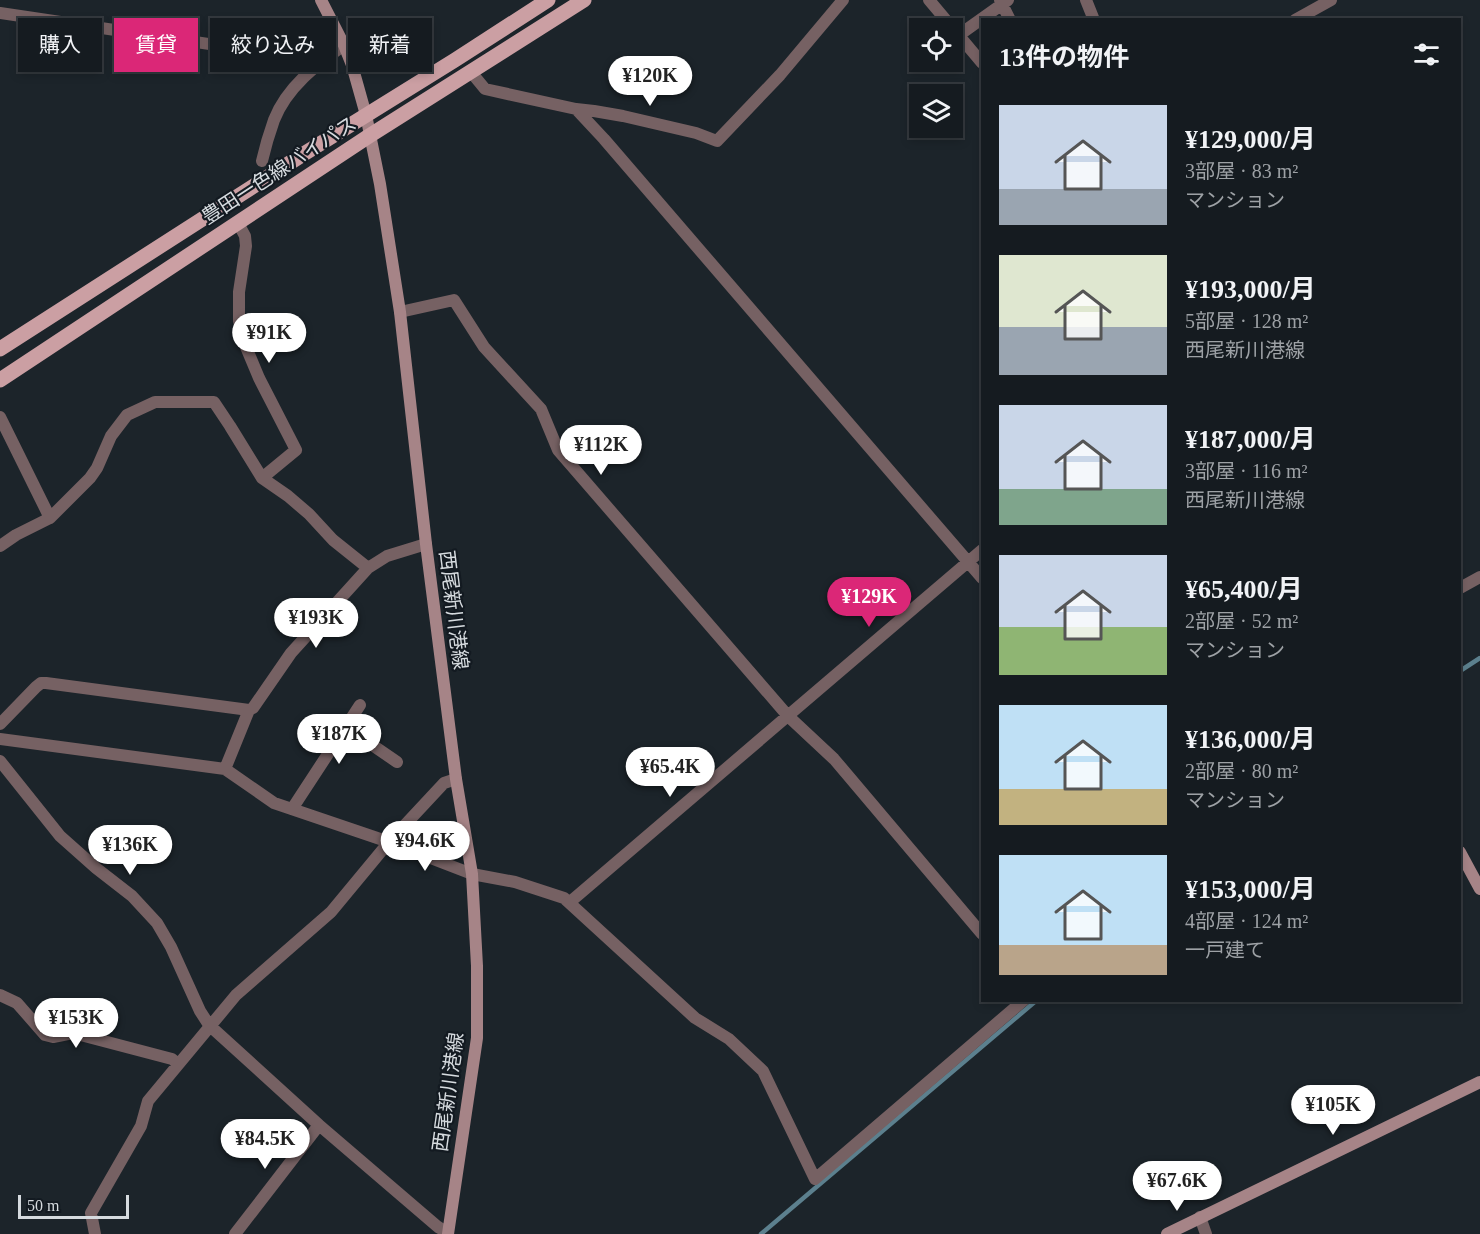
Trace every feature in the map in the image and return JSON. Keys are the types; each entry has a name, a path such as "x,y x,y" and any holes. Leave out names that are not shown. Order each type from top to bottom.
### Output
{"main road":[{"name":"西尾新川港線","path":"321,0 352,65 366,115 380,184 400,312 426,544 456,779 472,874 477,966 477,1038 448,1234"},
{"name":"豊田一色線バイパス","path":"0,349 549,0"},
{"name":"豊田一色線バイパス","path":"0,380 369,136 584,0"},
{"path":"1461,854 1480,889"},
{"path":"1167,1234 1480,1082"}],"street":[{"path":"471,72 485,89 696,133 717,141 780,75 843,0"},
{"path":"929,0 944,18"},
{"path":"1086,0 1093,18"},
{"path":"1299,18 1331,0"},
{"path":"982,18 1003,2 1009,18"},
{"path":"0,13 210,44"},
{"path":"963,32 981,18"},
{"path":"963,40 981,62"},
{"path":"336,51 344,45"},
{"path":"262,162 277,114 300,80 309,72"},
{"path":"576,109 981,577"},
{"path":"238,223 245,236 246,246 239,292 239,321 246,347 259,378 296,450 262,478"},
{"path":"400,312 454,300 484,347 541,409 558,450 788,716 834,759 981,933"},
{"path":"0,546 16,534 50,518 90,477 97,468 111,436 127,415 155,402 214,402 262,478 288,496 309,514 333,540 368,568"},
{"path":"0,417 50,518"},
{"path":"225,769 249,711 291,653 368,568 387,556 426,544"},
{"path":"570,902 981,551"},
{"path":"1461,587 1480,577"},
{"path":"0,724 36,687 46,682 249,711"},
{"path":"292,809 360,705"},
{"path":"346,727 397,762"},
{"path":"0,739 225,769 274,802 292,809 389,842 472,874 515,882 564,898 695,1018 729,1039 763,1071 814,1179 1022,1002"},
{"path":"0,763 60,836 132,896 158,923 209,1025 319,1125 448,1234"},
{"path":"95,1234 91,1213 141,1126 148,1101 236,995 331,912 389,842 444,783 456,779"},
{"path":"0,995 17,1003 45,1035 53,1037 73,1033 172,1059 178,1064"},
{"path":"235,1234 319,1125"},
{"path":"1200,1217 1206,1234"}],"waterway":[{"path":"1461,670 1480,658"},
{"path":"761,1234 1035,1002"}]}
